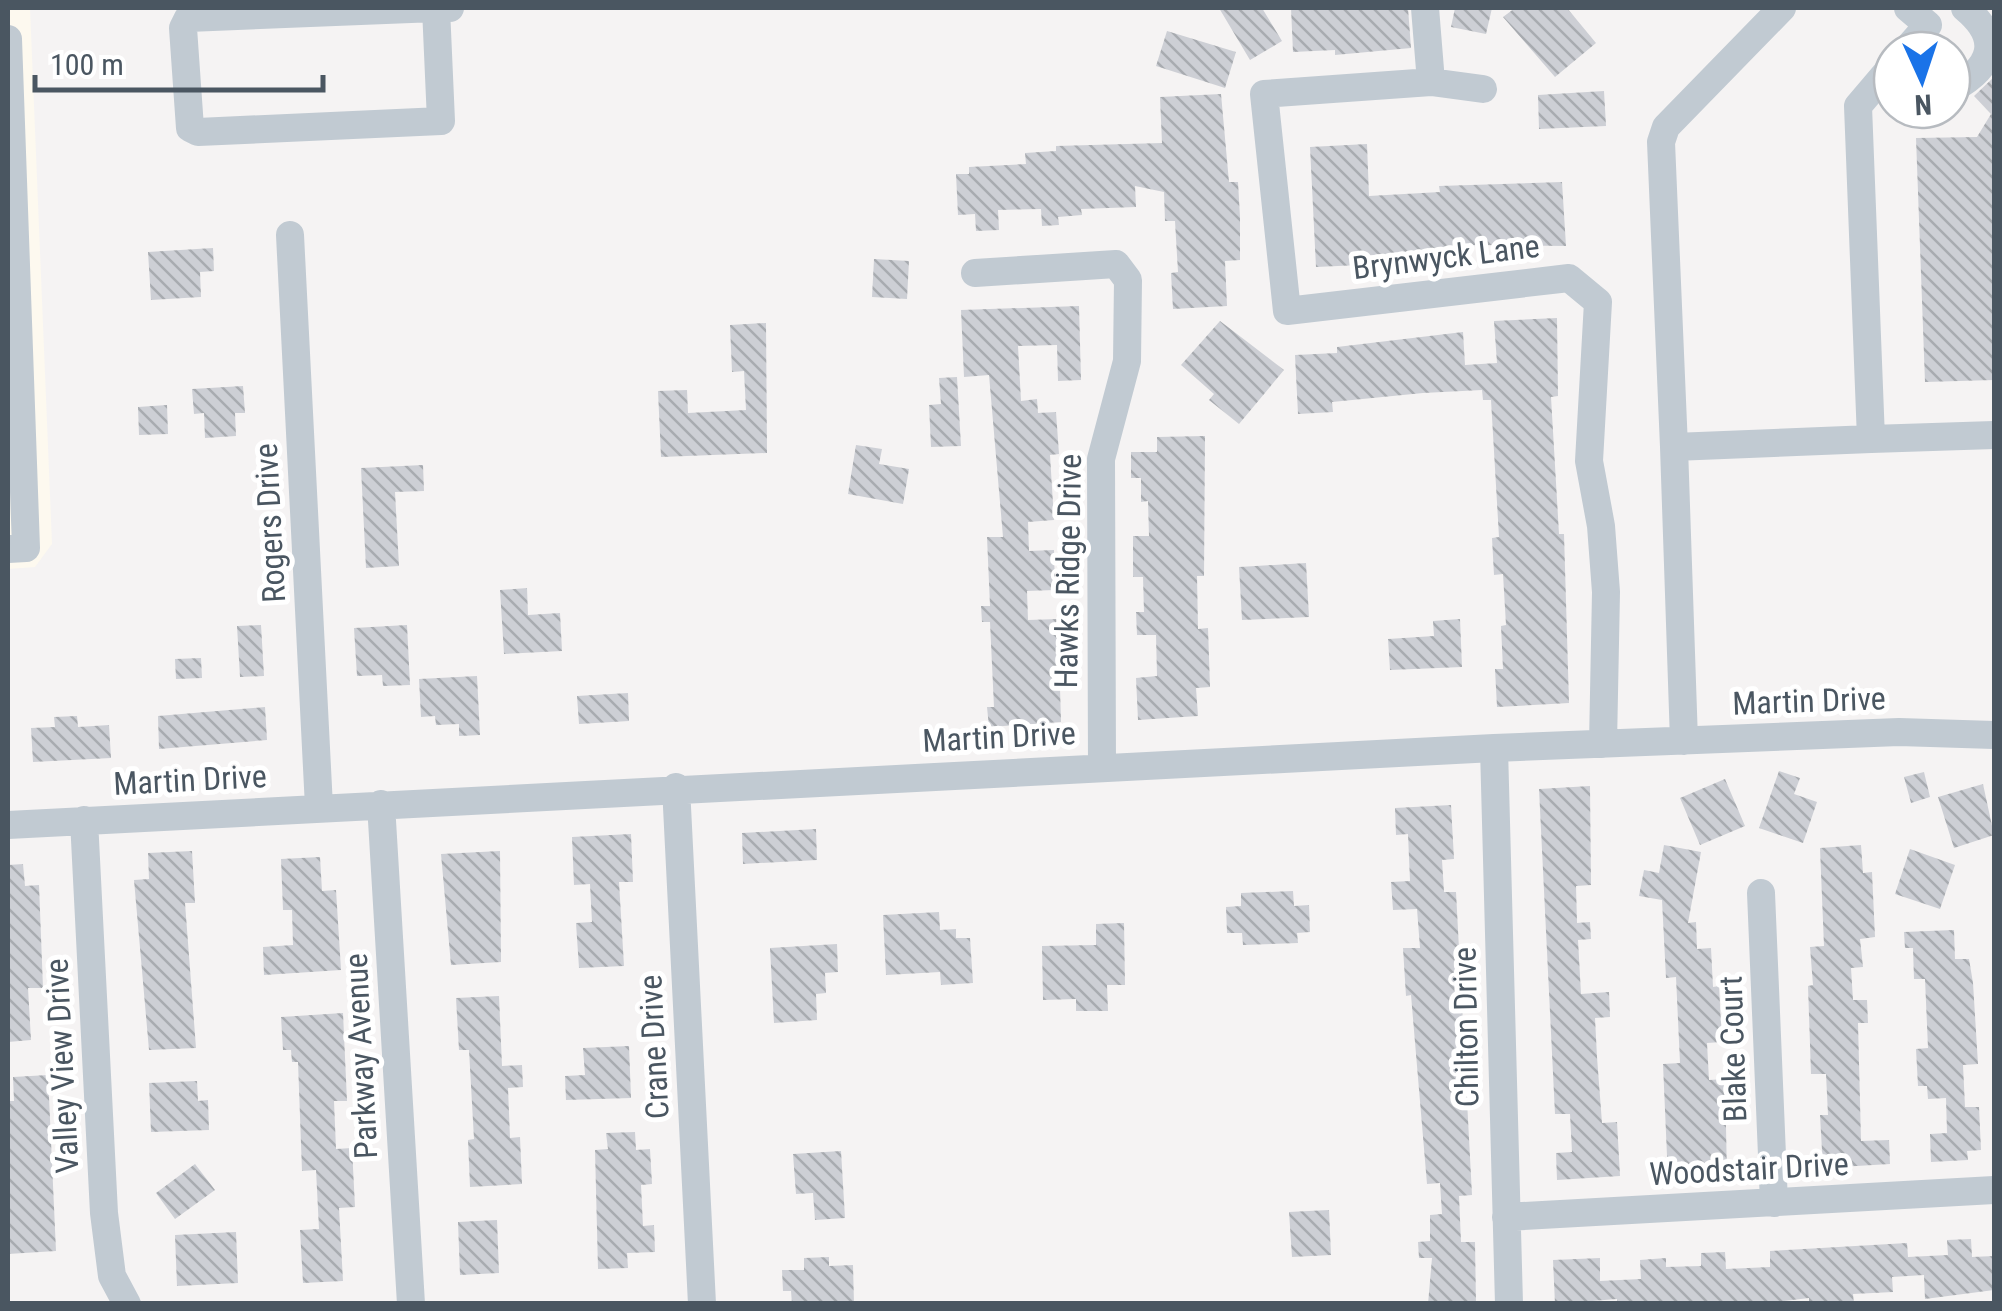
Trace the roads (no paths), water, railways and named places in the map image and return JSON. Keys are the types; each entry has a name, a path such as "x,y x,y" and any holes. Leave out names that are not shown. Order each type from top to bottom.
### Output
{"street":[{"path":"436,8 442,121 198,132 190,128 184,28 188,18 436,8 450,8"},
{"path":"1425,8 1431,82"},
{"path":"1684,741 1661,142 1666,126 1782,8"},
{"path":"1965,8 1983,23 1991,40 1986,59 1972,72"},
{"path":"8,39 26,548 8,549"},
{"name":"Brynwyck Lane","path":"1483,89 1431,82 1264,94 1287,311 1569,278 1598,302 1589,461 1601,526 1606,592 1603,744"},
{"path":"1870,439 1858,106 1872,90"},
{"name":"Rogers Drive","path":"290,235 319,808"},
{"name":"Hawks Ridge Drive","path":"975,274 1116,264 1128,280 1128,360 1100,459 1102,767"},
{"path":"1674,447 1994,435"},
{"name":"Martin Drive","path":"8,825 1494,748 1899,732 1994,735"},
{"name":"Chilton Drive","path":"1494,748 1509,1304"},
{"name":"Crane Drive","path":"676,788 702,1304"},
{"name":"Parkway Avenue","path":"381,804 411,1304"},
{"name":"Valley View Drive","path":"84,820 104,1213 112,1276 127,1304"},
{"name":"Blake Court","path":"1761,893 1774,1203"},
{"name":"Woodstair Drive","path":"1506,1217 1994,1190"}]}
